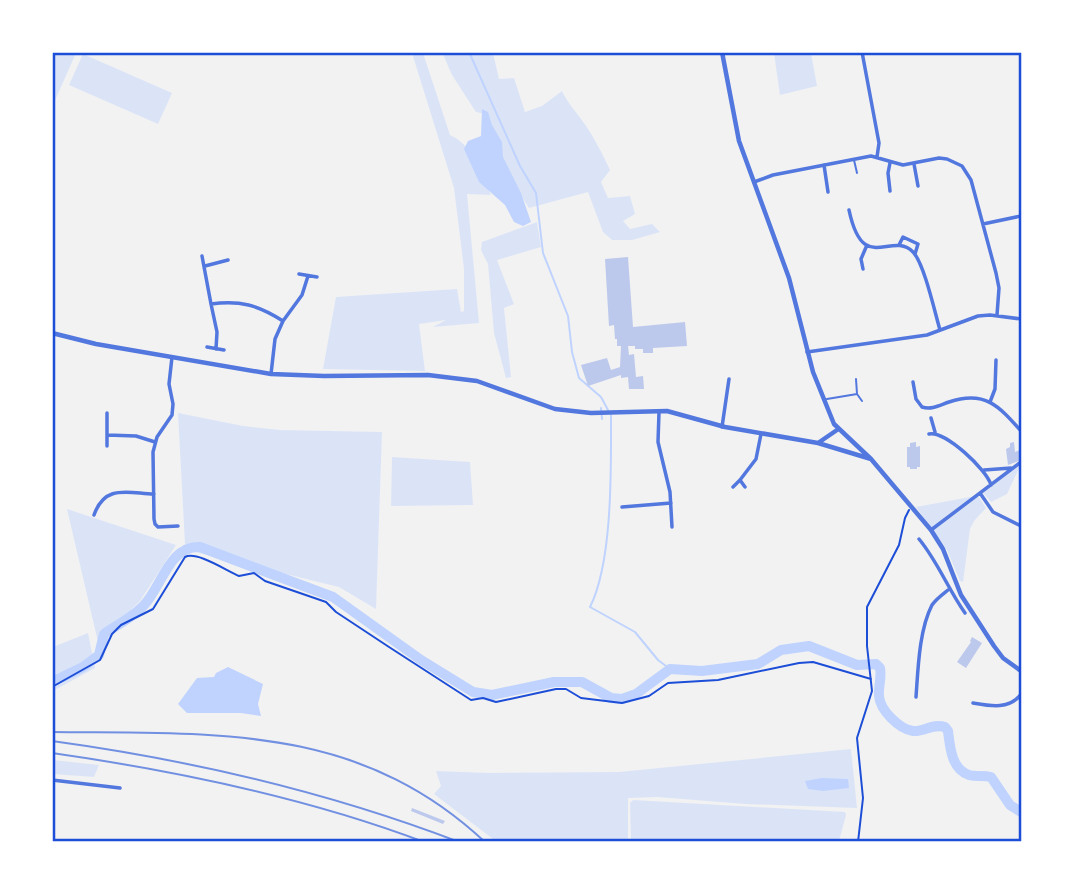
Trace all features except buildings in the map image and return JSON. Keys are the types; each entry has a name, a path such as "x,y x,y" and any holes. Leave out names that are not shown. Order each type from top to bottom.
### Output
{"street":[{"path":"722,52 739,141 789,278 807,352 823,400 837,430 871,459 931,530 943,549 961,596 1003,658 1021,671"},
{"path":"862,52 880,143 877,157"},
{"path":"754,182 773,175 877,157 903,165 944,158 962,166 971,180 998,282 997,315"},
{"path":"890,163 890,191"},
{"path":"914,164 918,186"},
{"path":"824,165 828,192"},
{"path":"849,210 856,235 867,245 899,246 915,254 940,330"},
{"path":"983,224 1021,216"},
{"path":"899,246 903,237 912,240 918,244 915,254"},
{"path":"863,269 861,259 867,245"},
{"path":"202,256 217,332 216,349"},
{"path":"205,266 228,260"},
{"path":"299,274 317,277"},
{"path":"271,374 275,338 283,321 302,295 308,276"},
{"path":"211,304 248,303 261,307 283,321"},
{"path":"807,352 910,337 940,330 978,316 997,315 1021,319"},
{"path":"52,334 92,344 271,374 428,375 491,384 555,409 591,413 660,410 722,426 818,443 871,459"},
{"path":"207,347 224,350"},
{"path":"172,357 169,384 173,410 170,420 155,442 153,457 155,524 158,527 178,526"},
{"path":"990,402 995,389 996,360"},
{"path":"722,426 729,379"},
{"path":"913,382 916,399 925,408 965,398 976,398 1003,410 1021,431"},
{"path":"660,410 658,442 671,503 672,527"},
{"path":"107,413 107,446"},
{"path":"931,418 935,432 958,447 984,470 991,485"},
{"path":"818,443 837,430"},
{"path":"929,434 935,432"},
{"path":"733,488 756,458 761,434"},
{"path":"107,435 136,436 155,442"},
{"path":"931,530 1021,461"},
{"path":"984,470 1013,467"},
{"path":"740,480 745,487"},
{"path":"94,515 101,500 110,493 154,494"},
{"path":"980,493 993,512 1021,526"},
{"path":"622,507 671,503"},
{"path":"919,539 939,569 948,590 965,613"},
{"path":"939,569 949,566"},
{"path":"916,698 921,646 930,610 935,600 948,590"},
{"path":"973,703 1009,705 1021,694"},
{"path":"52,780 120,788"}],"lane":[{"path":"854,159 856,173"},
{"path":"856,379 857,394 862,401"},
{"path":"823,400 857,394"}],"path":[{"path":"858,842 863,798 857,738 870,702 871,679 867,607 899,545 905,518 911,506"},
{"path":"52,687 100,660 113,634 121,625 153,609 185,557 191,554 201,556 239,576 254,573 265,581 326,602 336,612 471,700 483,698 496,702 546,690 566,689 581,698 622,703 649,695 668,683 718,680 806,662 827,664 871,679"}],"shaded area":[{"path":"442,52 493,53 499,79 514,78 525,112 542,106 562,91 610,170 601,182 608,198 630,196 635,214 623,221 630,229 652,224 660,232 632,240 612,240 603,232 588,192 529,208 504,169 485,114 476,112 452,75"},
{"path":"52,53 76,53 53,105"},
{"path":"412,53 423,53 450,135 471,153 491,195 467,194 479,323 433,327 446,320 419,324 425,371 323,369 336,297 457,289 461,312 464,311 464,269 454,188"},
{"path":"774,53 811,53 817,86 780,95"},
{"path":"83,54 172,93 158,124 69,85"},
{"path":"537,222 541,247 497,260 514,304 504,308 511,377 506,378 494,333 488,264 481,250 482,242"},
{"path":"178,413 243,426 280,430 382,432 376,609 339,587 187,550"},
{"path":"392,457 470,462 473,505 391,506"},
{"path":"1021,464 1007,494 991,502 983,493"},
{"path":"979,497 986,508 970,529 963,582 960,581 947,550 916,507"},
{"path":"67,509 176,545 140,601 98,642"},
{"path":"88,633 95,668 53,691 53,647"},
{"path":"851,749 857,808 745,804 657,797 628,798 628,841 497,842 434,794 441,786 436,771 619,772"},
{"path":"53,760 99,765 94,777 53,774"},
{"path":"633,800 845,812 846,815 839,841 631,841 630,803"}],"water":[{"path":"482,109 488,112 502,142 503,157 521,193 531,222 523,226 514,222 505,205 479,182 464,149 468,141 481,136"},
{"path":"228,667 263,684 258,704 261,716 241,713 187,713 178,704 197,678 214,677"},
{"path":"822,778 848,779 849,788 823,791 808,789 805,781"}],"waterway":[{"path":"469,52 520,166 536,193 543,253 568,316 572,352 579,378 601,397 608,410"},
{"path":"601,408 602,419"},
{"path":"611,415 607,540 598,588 590,607 635,632 658,660 670,669"},
{"path":"52,682 83,667 99,655 104,634 145,604 174,559 181,552 200,547 333,597 421,660 473,692 492,695 554,682 582,682 611,698 622,699 636,694 670,669 702,671 758,664 781,650 809,646 857,665 876,664 880,668 880,701 891,718 902,727 913,731 936,726 945,727 958,768 969,775 991,777 1010,805 1021,812"}],"railway":[{"path":"52,732 227,736 282,743 335,755 387,775 437,803 485,842"},
{"path":"52,741 156,758 258,780 360,808 459,842"},
{"path":"52,753 241,787 333,812 424,842"}]}
